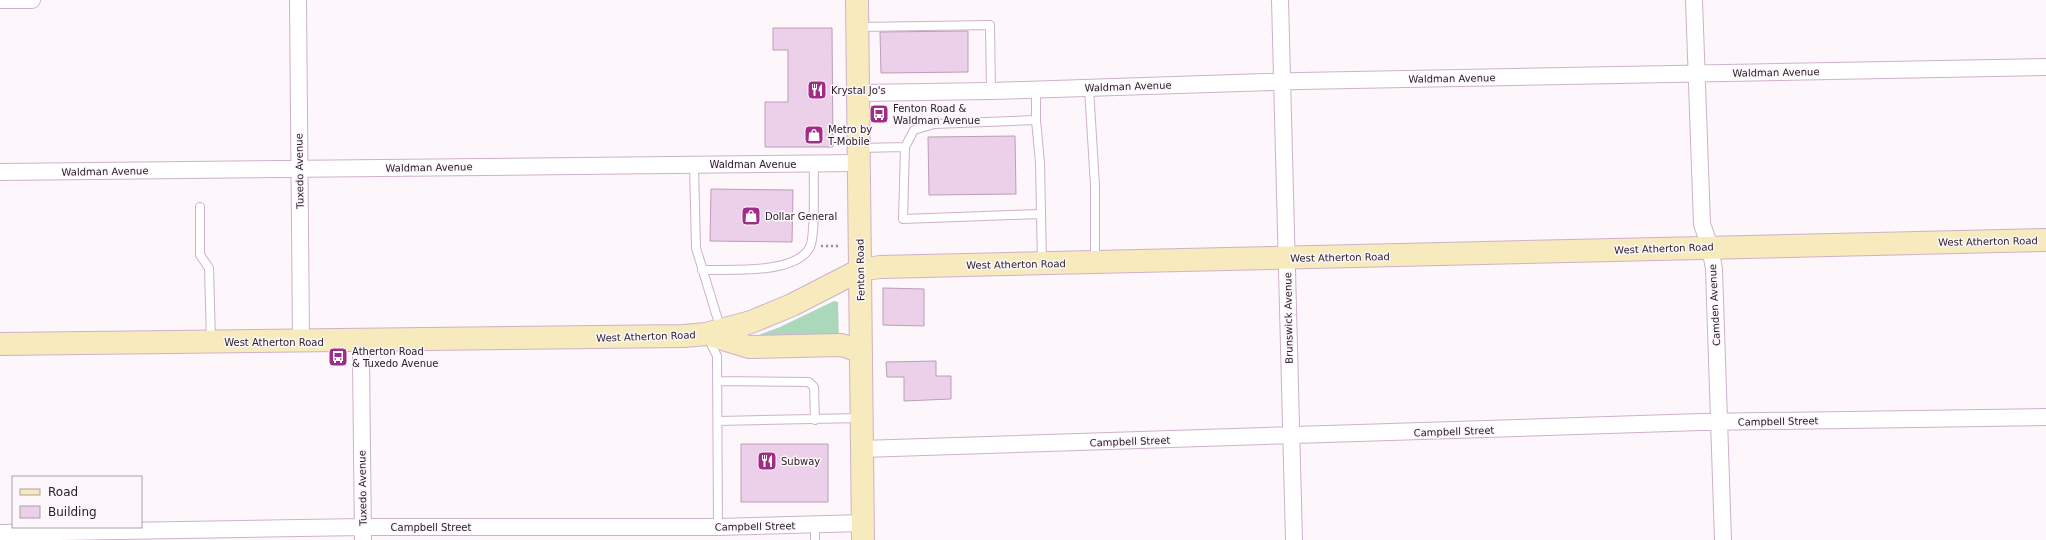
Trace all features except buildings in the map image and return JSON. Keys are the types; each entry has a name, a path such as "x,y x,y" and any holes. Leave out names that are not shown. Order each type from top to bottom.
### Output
{"street":[{"path":"0,0 32,0"},
{"name":"Tuxedo Avenue","path":"298,0 302,341"},
{"name":"Fenton Road","path":"857,0 863,532"},
{"name":"Brunswick Avenue","path":"1280,0 1290,436 1294,540"},
{"name":"Camden Avenue","path":"1694,0 1702,224 1710,247 1714,269 1723,540"},
{"name":"Waldman Avenue","path":"858,93 991,91 1282,82 2046,67"},
{"name":"Waldman Avenue","path":"0,172 814,164 859,156"},
{"name":"West Atherton Road","path":"0,344 658,338 713,332 770,315 860,270 880,267 2046,240"},
{"path":"713,332 749,347 841,345 861,353"},
{"name":"Tuxedo Avenue","path":"362,341 362,534"},
{"name":"Campbell Street","path":"862,450 1719,422 2046,417"},
{"name":"Campbell Street","path":"0,532 362,534 718,527 815,532 863,532"}],"lane":[{"path":"858,27 990,25 991,91"},
{"path":"1089,88 1095,186 1095,262"},
{"path":"1036,89 1036,120 1040,163 1042,264"},
{"path":"1036,120 934,124 914,130 905,148 903,219 1040,214"},
{"path":"859,156 905,148"},
{"path":"702,270 777,267 796,261 811,246 814,164"},
{"path":"694,165 696,248 702,270 717,356 718,527"},
{"path":"200,207 200,255 209,268 211,342"},
{"path":"718,381 809,382 814,387 815,420"},
{"path":"718,421 861,418"}],"path":[{"path":"811,246 840,246"}],"green space":[{"path":"834,301 838,302 839,341 751,338 780,327"}],"place":[{"name":"Krystal Jo's","path":"817,90"},
{"name":"Fenton Road & Waldman Avenue","path":"879,114"},
{"name":"Metro by T-Mobile","path":"814,135"},
{"name":"Dollar General","path":"751,216"},
{"name":"Atherton Road & Tuxedo Avenue","path":"338,357"},
{"name":"Subway","path":"767,461"}]}
